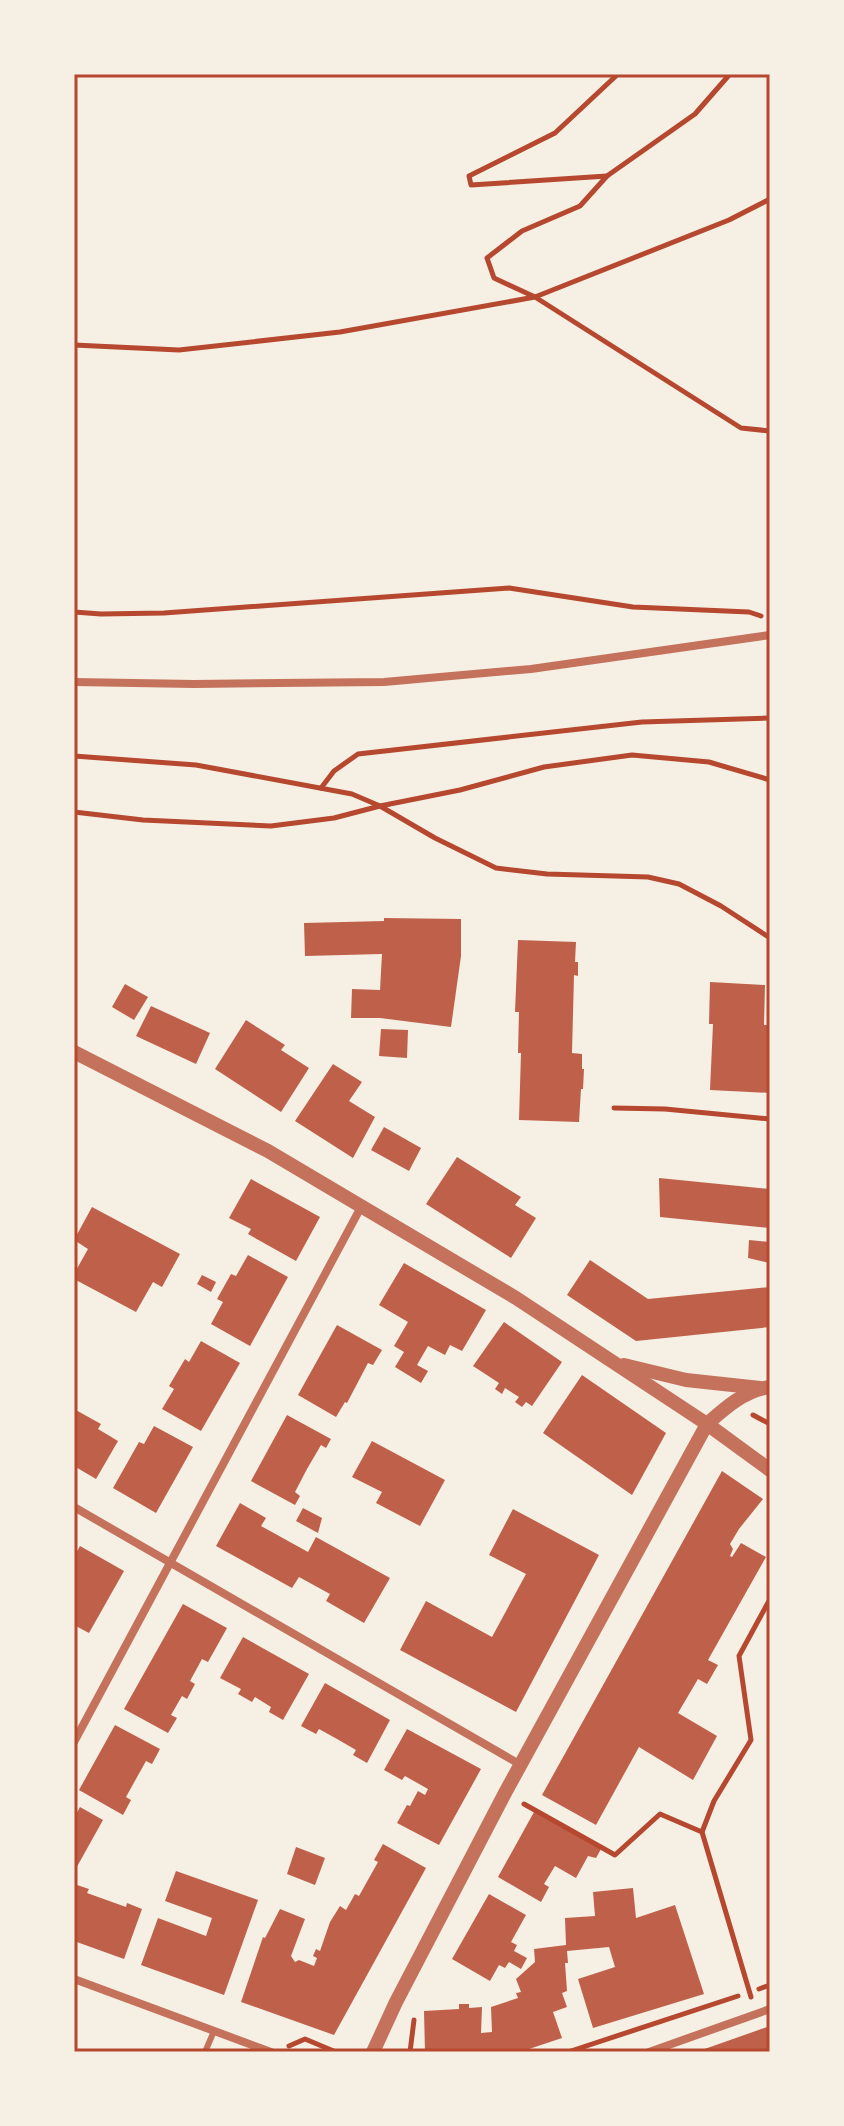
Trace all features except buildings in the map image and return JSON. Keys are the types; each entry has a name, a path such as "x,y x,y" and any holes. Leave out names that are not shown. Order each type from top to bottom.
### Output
{"street":[{"path":"74,682 384,682 531,669 770,635"},
{"path":"74,1052 268,1151 516,1298 707,1424 770,1470"},
{"path":"74,1742 361,1207"},
{"path":"612,1362 686,1380 765,1387"},
{"path":"373,2052 505,1793 707,1424 729,1404 765,1387"},
{"path":"74,1507 521,1765"},
{"path":"74,1979 274,2052"},
{"path":"649,2052 770,2009"}],"lane":[{"path":"205,2052 214,2031"}],"path":[{"path":"607,176 471,185 469,176 555,133 618,74"},
{"path":"730,74 695,114 607,176 580,206 522,231 487,258 494,278 535,297 741,428 770,431"},
{"path":"74,345 179,350 340,332 535,297 729,220 770,199"},
{"path":"74,612 164,613 509,588 633,607 749,612 770,620"},
{"path":"321,788 334,771 358,754 642,722 770,718"},
{"path":"74,812 143,820 271,826 334,818 460,790 544,767 632,755 709,762 770,780"},
{"path":"74,756 196,765 352,794 496,868 547,874 648,877 679,884 721,906 770,938"},
{"path":"614,1108 665,1109 770,1119"},
{"path":"756,2014 702,1832 714,1801 751,1740 739,1656 770,1599"},
{"path":"505,1793 615,1855 660,1814 702,1832"},
{"path":"568,2052 770,1985"},
{"path":"274,2052 305,2039 336,2052"}]}
